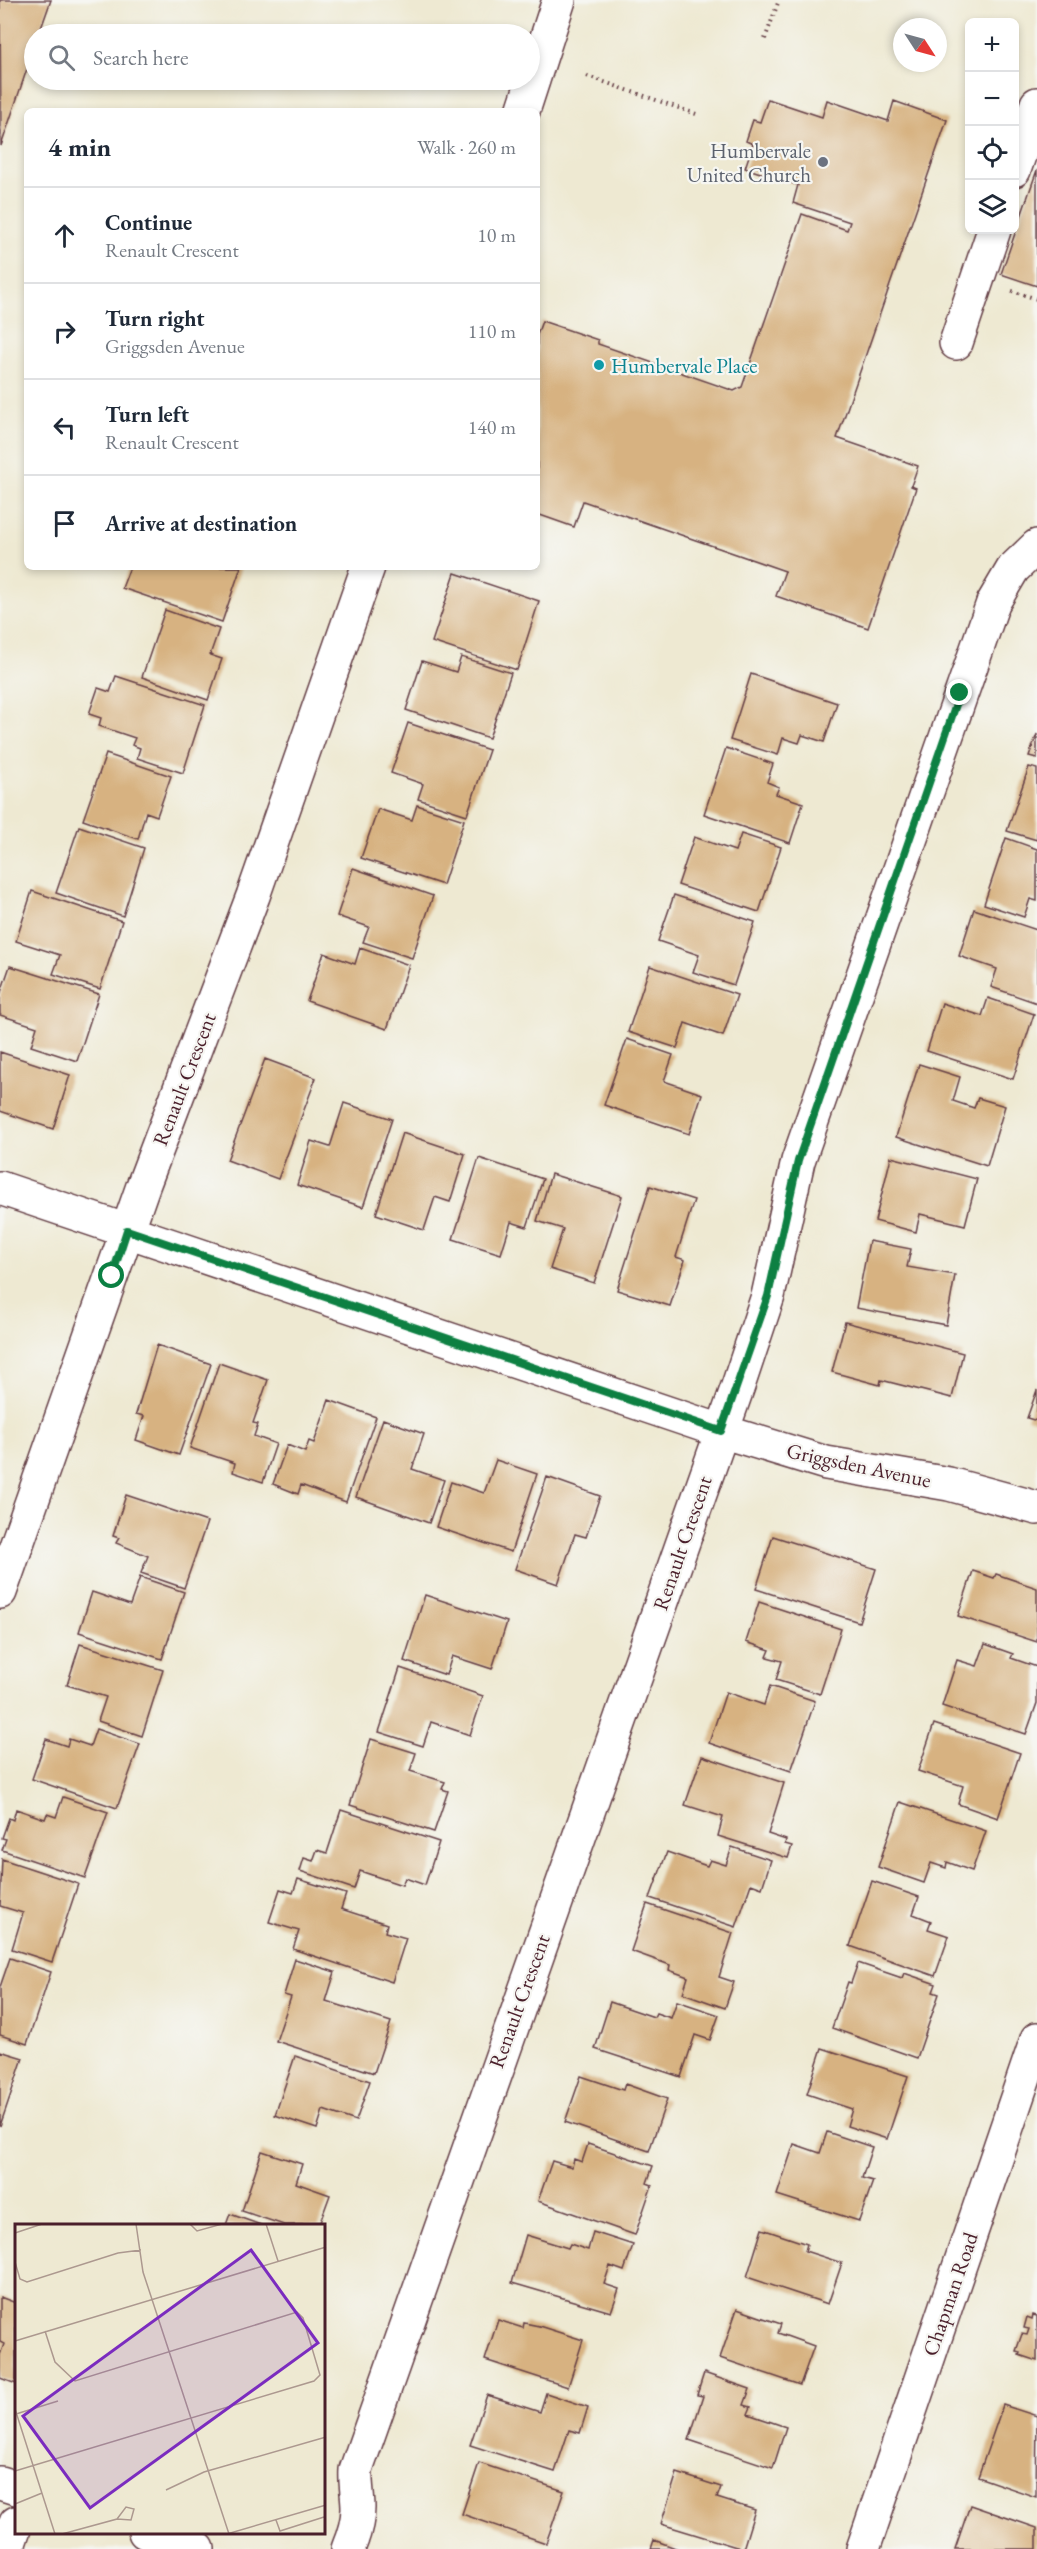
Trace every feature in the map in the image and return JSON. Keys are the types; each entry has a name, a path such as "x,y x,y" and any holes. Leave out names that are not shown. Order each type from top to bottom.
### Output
{"street":[{"path":"540,59 559,0"},
{"path":"524,108 530,90"},
{"path":"1019,156 1037,104"},
{"path":"956,343 993,234"},
{"name":"Renault Crescent","path":"348,2549 355,2529 358,2508 355,2482 360,2459 768,1296 798,1161 993,603 1013,569 1037,546"},
{"name":"Renault Crescent","path":"0,1592 127,1230 253,896 367,570"},
{"name":"Griggsden Avenue","path":"0,1188 721,1431 826,1463 949,1484 1037,1508"},
{"name":"Chapman Road","path":"863,2549 1037,2039"},
{"path":"0,2483 15,2488"},
{"path":"7,2549 15,2526"},
{"path":"151,2534 198,2549"}],"path":[{"path":"765,39 779,0"},
{"path":"587,76 699,116"},
{"path":"1010,290 1037,299"}],"building":[{"path":"0,0 51,0 43,24 24,24 24,78 1,146"},
{"name":"Humbervale Place","path":"768,99 822,117 827,100 888,121 894,101 947,120 837,438 918,466 911,486 916,488 868,628 776,596 785,571 583,501 574,527 540,515 540,327 542,321 598,340 598,344 734,391 742,387 802,214 847,230 850,222 793,203 798,185 745,168 753,144 746,141 753,120 760,122"},
{"path":"1037,170 1037,286 1001,274 1015,234 1019,234 1019,222"},
{"path":"129,570 240,570 222,622 122,588"},
{"path":"455,573 539,601 517,670 432,642"},
{"path":"165,610 219,629 210,655 222,659 208,700 142,677"},
{"path":"461,657 511,673 489,738 406,710 422,661 456,672"},
{"path":"751,674 837,703 824,742 802,735 799,743 783,738 778,755 730,740"},
{"path":"116,676 205,705 183,773 137,758 140,748 132,745 135,738 99,726 101,718 89,714 98,688 110,692"},
{"path":"408,723 489,750 467,815 418,799 423,784 391,773"},
{"path":"1037,734 1037,758 1029,756"},
{"path":"726,748 773,764 767,782 779,787 776,794 803,803 790,843 704,814"},
{"path":"106,754 171,776 157,816 146,812 138,839 83,820"},
{"path":"1029,767 1037,769 1037,840 1007,831"},
{"path":"417,805 464,820 443,885 361,858 378,809 412,820"},
{"path":"79,826 144,848 123,916 56,893"},
{"path":"741,834 781,847 759,912 678,885 694,837 735,851"},
{"path":"1006,838 1037,849 1037,901 1030,899 1024,917 984,904"},
{"path":"353,868 433,896 412,958 363,942 369,927 337,916"},
{"path":"32,891 122,921 100,989 53,974 60,955 16,941"},
{"path":"674,895 755,922 734,985 693,972 699,955 658,941"},
{"path":"974,909 1037,930 1037,1003 991,987 997,969 959,956"},
{"path":"360,948 409,965 387,1029 307,1001 324,953 355,964"},
{"path":"10,966 99,994 77,1061 31,1046 37,1027 0,1015 0,995"},
{"path":"650,966 737,995 723,1036 685,1023 677,1048 628,1032"},
{"path":"988,998 1034,1014 1013,1079 927,1051 942,1003 982,1016"},
{"path":"627,1039 673,1055 664,1081 702,1094 689,1134 604,1105"},
{"path":"0,1052 70,1075 53,1129 0,1111"},
{"path":"265,1059 316,1078 278,1179 227,1160"},
{"path":"919,1064 960,1077 953,1101 974,1108 978,1098 1005,1106 987,1166 896,1137"},
{"path":"344,1103 392,1119 363,1207 297,1185 311,1141 330,1147"},
{"path":"402,1133 465,1154 450,1202 435,1197 424,1230 376,1214"},
{"path":"891,1157 977,1179 965,1225 920,1214 916,1232 875,1221"},
{"path":"479,1158 543,1179 527,1227 511,1222 501,1254 453,1239"},
{"path":"551,1174 622,1196 594,1283 550,1269 563,1229 537,1221"},
{"path":"650,1186 694,1200 676,1257 685,1260 670,1306 617,1290"},
{"path":"869,1241 911,1249 907,1267 955,1275 946,1325 856,1308"},
{"path":"845,1322 963,1353 952,1398 881,1380 880,1385 832,1372"},
{"path":"157,1345 211,1364 179,1455 136,1440 144,1416 136,1414"},
{"path":"219,1363 268,1380 253,1423 258,1424 254,1436 276,1444 263,1482 233,1472 235,1463 190,1448"},
{"path":"1037,1390 1037,1421 1027,1418"},
{"path":"329,1400 376,1417 346,1502 301,1485 298,1494 273,1484 287,1445 305,1452 309,1441 314,1443"},
{"path":"383,1419 424,1434 412,1469 444,1480 429,1523 356,1497"},
{"path":"496,1460 537,1474 511,1552 436,1527 451,1482 484,1493"},
{"path":"547,1477 600,1496 586,1537 575,1534 558,1584 515,1569"},
{"path":"126,1495 207,1522 184,1588 141,1573 148,1556 116,1543 119,1538 113,1536"},
{"path":"773,1536 876,1569 859,1622 756,1589"},
{"path":"973,1571 994,1578 996,1574 1037,1588 1037,1642 958,1616"},
{"path":"140,1577 184,1592 162,1659 79,1632 92,1592 130,1605"},
{"path":"425,1595 507,1622 492,1669 452,1656 446,1675 404,1661"},
{"path":"759,1602 841,1629 820,1694 776,1680 782,1661 767,1657 770,1650 746,1642"},
{"path":"80,1644 163,1670 142,1736 98,1721 106,1697 67,1685"},
{"path":"985,1644 1013,1654 1011,1658 1037,1667 1037,1703 1026,1734 942,1706 957,1660 977,1666"},
{"path":"400,1668 483,1696 470,1735 431,1722 423,1746 379,1732"},
{"path":"770,1686 815,1701 791,1771 709,1743 726,1692 764,1705"},
{"path":"934,1724 1020,1753 998,1818 958,1804 963,1786 918,1771"},
{"path":"96,1729 140,1744 117,1808 32,1779 46,1739 67,1746 69,1739 90,1746"},
{"path":"371,1739 416,1753 410,1771 445,1782 442,1789 448,1791 434,1832 350,1805"},
{"path":"702,1756 784,1783 768,1834 786,1840 785,1844 792,1846 788,1858 718,1836 723,1817 685,1805"},
{"path":"63,1797 108,1812 85,1878 2,1850 6,1839 2,1838 9,1818 13,1820 16,1809 45,1819 47,1814 56,1817"},
{"path":"900,1802 986,1831 972,1871 947,1862 946,1868 931,1863 924,1883 878,1867"},
{"path":"341,1810 439,1842 425,1885 405,1878 402,1885 360,1871 354,1889 300,1871 304,1858 313,1861 317,1850 327,1853"},
{"path":"732,1847 771,1860 762,1888 751,1884 736,1927 650,1898 667,1852 707,1866 710,1860 726,1865"},
{"path":"2,1859 78,1884 52,1962 12,1949 23,1913 0,1906"},
{"path":"298,1879 346,1894 341,1909 387,1924 385,1932 406,1938 392,1982 293,1949 299,1931 269,1922 280,1889 293,1893"},
{"path":"872,1881 919,1897 913,1914 931,1921 928,1929 949,1936 935,1976 850,1946"},
{"path":"647,1904 733,1933 719,1977 734,1982 725,2008 683,1993 688,1977 669,1970 670,1965 631,1951"},
{"path":"10,1958 51,1972 27,2044 0,2035 0,1987"},
{"path":"295,1959 335,1972 326,2001 391,2022 374,2073 276,2041 291,1997 284,1995"},
{"path":"858,1963 902,1978 904,1973 936,1984 933,1992 939,1994 917,2058 832,2028 848,1982 851,1983"},
{"path":"677,2001 719,2015 710,2040 695,2035 681,2077 595,2049 610,2002 654,2017 656,2013 671,2018"},
{"path":"822,2048 908,2076 887,2139 847,2126 852,2109 807,2094"},
{"path":"0,2051 23,2058 0,2126"},
{"path":"295,2056 370,2081 356,2121 323,2110 317,2129 275,2115"},
{"path":"581,2076 623,2090 625,2084 667,2099 649,2151 565,2122"},
{"path":"827,2132 872,2147 862,2178 873,2181 859,2221 777,2195 794,2144 820,2153"},
{"path":"588,2144 653,2166 647,2183 652,2185 635,2235 538,2201 552,2161 572,2167 574,2159 582,2162"},
{"path":"262,2151 302,2164 296,2183 330,2195 319,2224 281,2224 242,2211"},
{"path":"230,2214 258,2224 226,2224"},
{"path":"762,2229 807,2244 805,2251 842,2263 828,2304 747,2277"},
{"path":"593,2232 633,2245 624,2271 610,2266 604,2284 619,2289 611,2312 512,2283 526,2235 568,2248 570,2244 588,2250"},
{"path":"0,2297 15,2303 15,2384 0,2378 0,2355 4,2344 0,2342"},
{"path":"737,2309 781,2324 778,2333 814,2346 800,2385 720,2358"},
{"path":"1033,2315 1037,2316 1037,2361 1019,2355 1020,2352 1016,2351 1022,2334 1027,2335 1029,2329 1024,2328 1027,2317 1032,2319"},
{"path":"498,2320 523,2328 524,2323 539,2326 583,2340 568,2387 485,2360"},
{"path":"704,2373 750,2389 744,2405 751,2407 748,2414 786,2427 773,2468 689,2440 703,2396 697,2395"},
{"path":"546,2393 588,2407 580,2433 569,2430 555,2472 470,2445 487,2395 540,2412"},
{"path":"1003,2405 1037,2416 1036,2497 978,2477"},
{"path":"479,2463 564,2491 546,2543 462,2514"},
{"path":"677,2473 721,2487 717,2498 755,2510 743,2549 661,2524"},
{"path":"970,2505 1037,2528 1037,2549 955,2549"},
{"path":"654,2540 678,2549 651,2549"}],"place":[{"name":"Humbervale United Church","path":"823,162"},
{"name":"Humbervale Place","path":"599,365"}],"route":[{"path":"112,1276 127,1230 721,1431 768,1296 798,1161 960,693"}]}
